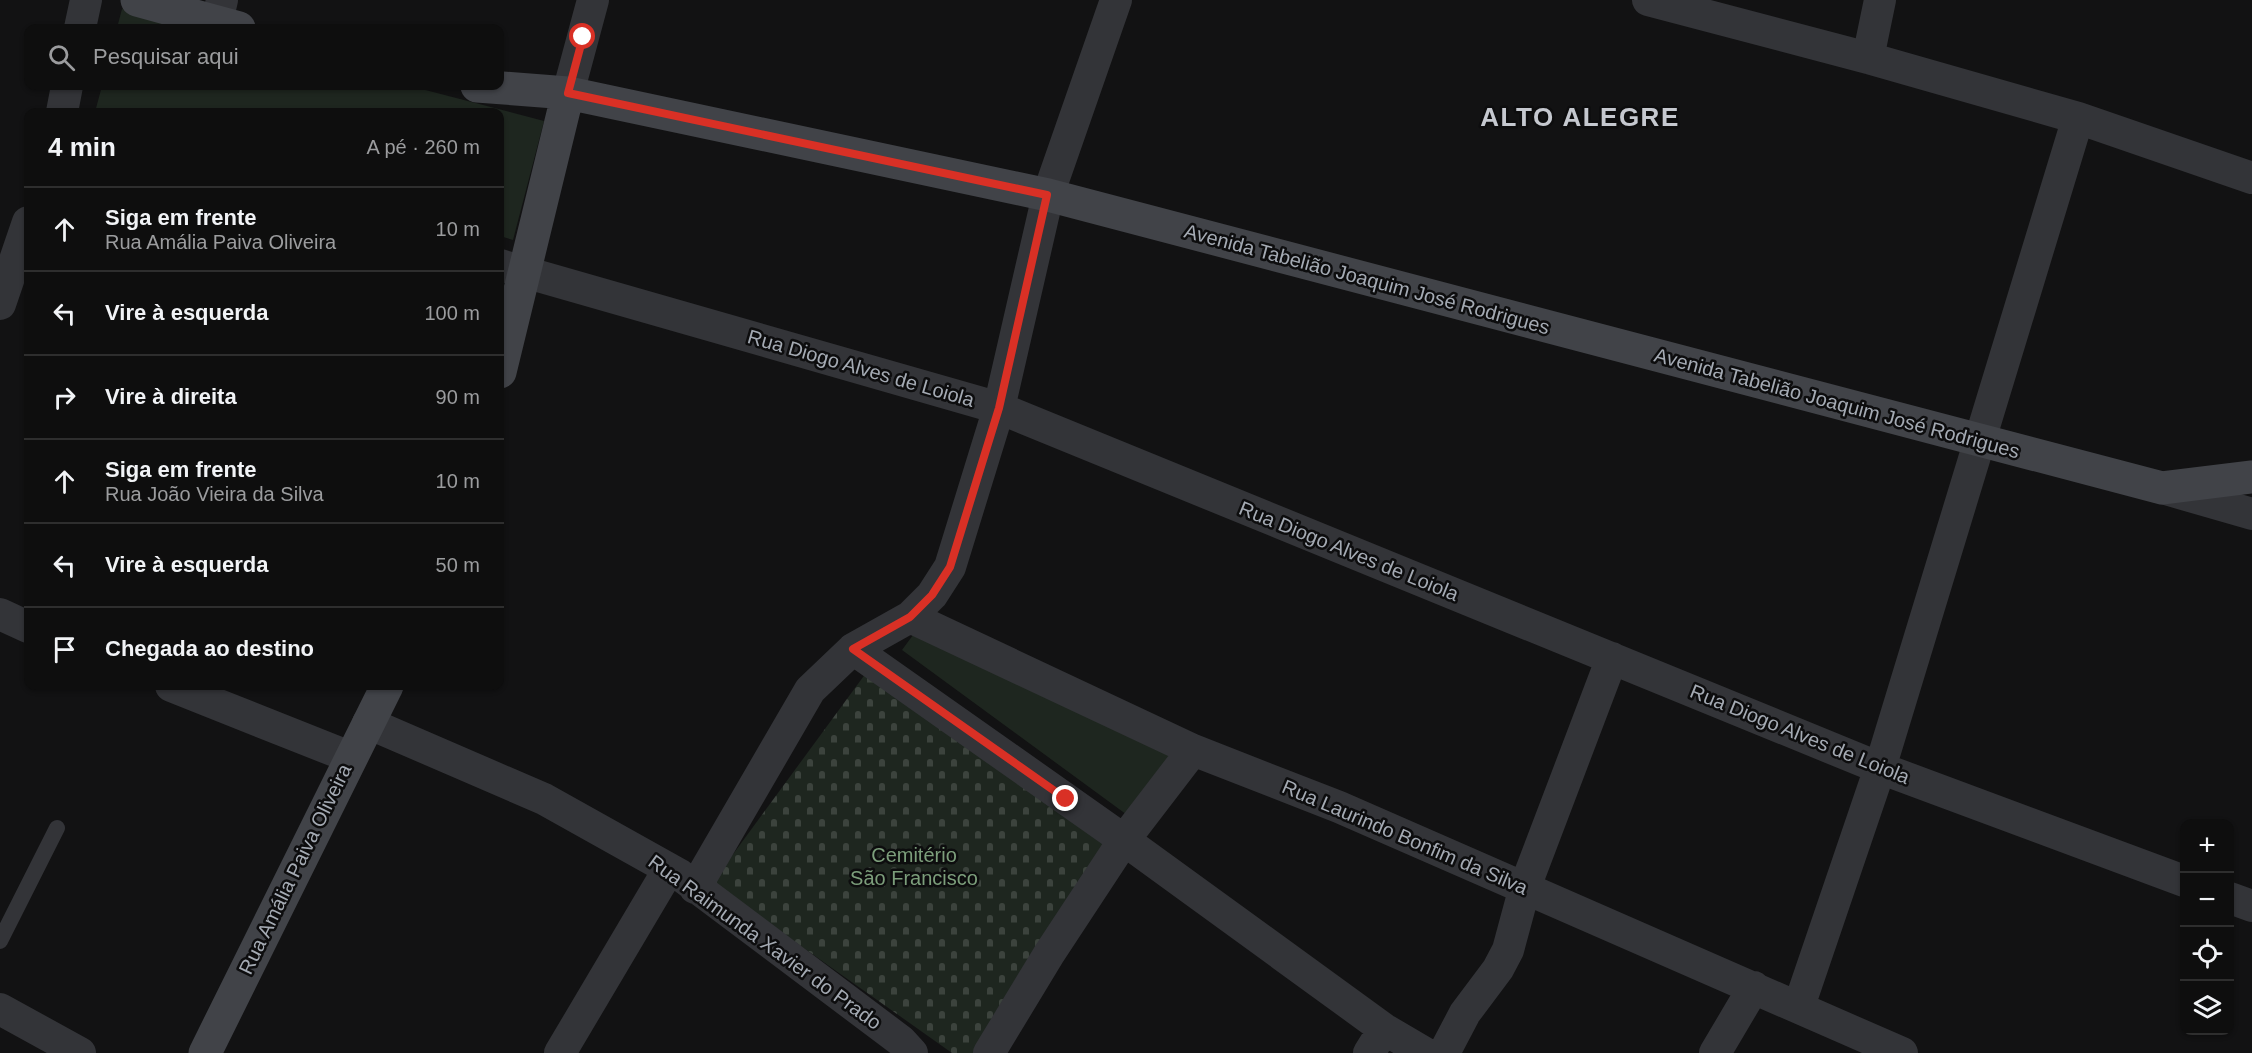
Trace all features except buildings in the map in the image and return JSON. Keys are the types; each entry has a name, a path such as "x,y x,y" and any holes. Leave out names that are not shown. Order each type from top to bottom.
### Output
{"main road":[{"path":"137,0 226,17"},
{"name":"Avenida Tabelião Joaquim José Rodrigues","path":"504,88 568,93 1047,195 2162,488 2252,477"},
{"path":"504,334 511,268 568,93"},
{"name":"Rua Amália Paiva Oliveira","path":"205,1053 385,690"}],"street":[{"path":"81,24 86,0"},
{"path":"568,93 593,0"},
{"path":"695,888 810,690 853,649 910,617 932,595 950,567 999,408 1047,195 1116,0"},
{"path":"1648,0 1868,58 2078,118 2252,178"},
{"path":"1868,58 1880,0"},
{"path":"63,108 66,90"},
{"path":"1799,1006 1880,768 2078,118"},
{"path":"0,304 7,259 24,229"},
{"name":"Rua Diogo Alves de Loiola","path":"511,268 999,408 1880,768 2180,880"},
{"path":"2162,488 2252,514"},
{"path":"0,614 24,625"},
{"name":"Rua Laurindo Bonfim da Silva","path":"910,617 1193,750 1339,807 1799,1006 1902,1053"},
{"path":"853,649 1124,840 1376,1041 1425,1053"},
{"path":"1444,1053 1465,1013 1498,969 1508,950 1525,887 1612,658"},
{"path":"181,690 350,757"},
{"name":"Rua Raimunda Xavier do Prado","path":"368,723 544,798 669,869 902,1049"},
{"path":"989,1053 1049,954 1124,840 1193,750"},
{"path":"560,1053 669,869"},
{"path":"2234,900 2252,906"},
{"path":"1715,1053 1754,987"},
{"path":"0,1009 80,1053"}],"lane":[{"path":"0,941 57,828"}],"green space":[{"path":"122,9 180,24 118,24"},
{"path":"101,90 425,90 494,108 96,108"},
{"path":"504,111 544,121 513,240 504,237"},
{"path":"924,620 1183,760 1134,820 902,650"},
{"name":"Cemitério São Francisco","path":"866,673 1115,849 974,1053 952,1053 712,883"}],"district":[{"name":"ALTO ALEGRE","path":"1580,117"}],"route":[{"path":"583,37 568,93 1047,195 999,408 950,567 932,595 910,617 853,649 1066,799"}]}
